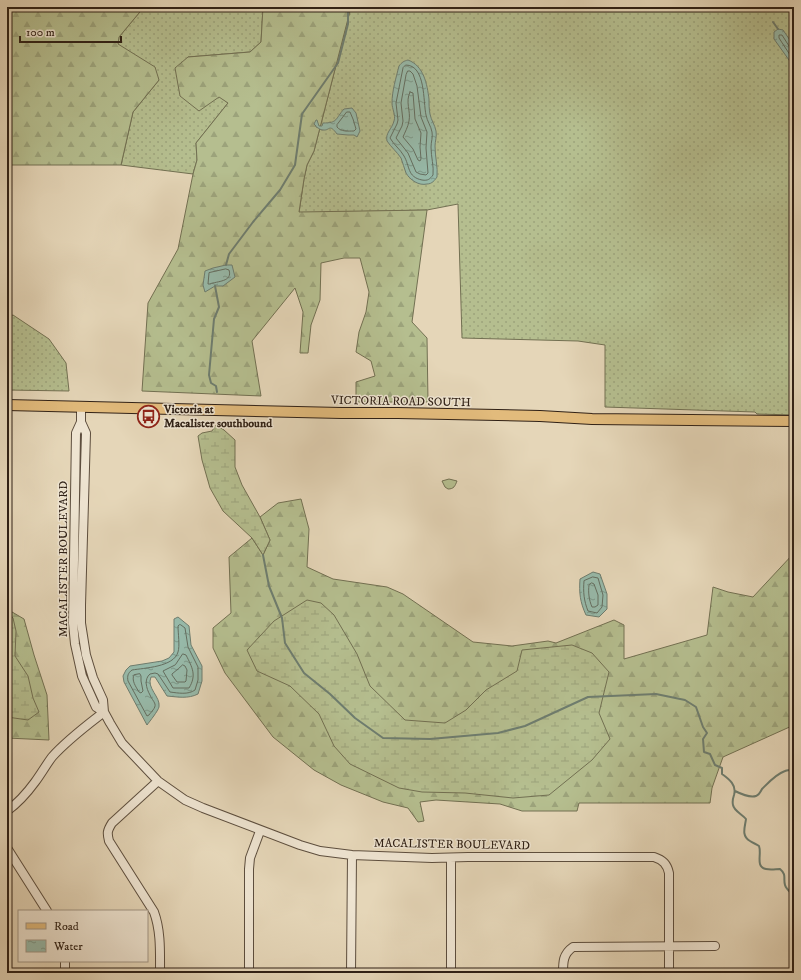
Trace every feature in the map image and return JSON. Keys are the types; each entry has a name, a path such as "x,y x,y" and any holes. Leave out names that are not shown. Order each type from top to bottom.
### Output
{"main road":[{"name":"VICTORIA ROAD SOUTH","path":"7,405 533,416 608,419 794,421"}],"street":[{"name":"MACALISTER BOULEVARD","path":"81,407 81,422 86,433 81,605 82,629 86,655 93,678 103,700 104,712 113,730 122,743 158,781 185,800 203,808 300,845 320,851 352,855 432,858 654,857 660,859 665,863 669,873 669,973"},
{"name":"MACALISTER BOULEVARD","path":"81,422 76,433 73,623 75,644 82,676 96,707 104,712"},
{"path":"75,502 84,502"},
{"path":"7,811 26,794 52,757 104,712"},
{"path":"158,781 112,823 108,830 108,836 109,841 154,912 157,920 159,936 160,973"},
{"path":"249,973 249,869 250,858 260,830"},
{"path":"7,848 46,910"},
{"path":"351,973 352,855"},
{"path":"451,858 451,973"},
{"path":"562,973 564,957 573,947 714,946"},
{"path":"65,962 65,973"}],"green space":[{"path":"7,7 144,7 119,37 118,44 155,67 159,80 133,112 121,165 7,165"},
{"path":"144,7 263,7 261,42 250,52 188,57 220,97 228,103 196,143 197,160 193,174 121,165 133,112 159,80 118,44 119,37"},
{"path":"263,7 351,7 314,151 307,165 299,212 427,210 412,322 427,338 428,402 356,402 356,382 375,376 371,361 356,352 359,332 366,312 369,292 360,258 344,258 321,263 320,300 311,325 308,353 300,353 303,312 295,288 252,341 261,396 142,391 148,303 178,249 197,160 196,143 228,103 219,97 199,111 180,96 175,68 188,57 250,52 261,42"},
{"path":"351,7 794,7 794,415 757,414 755,412 605,407 605,345 578,341 462,338 458,204 427,210 299,213 307,165 314,151"},
{"path":"13,315 49,339 66,363 69,391 7,390 7,317"},
{"path":"216,425 235,440 235,467 242,485 260,517 270,540 263,555 252,538 223,511 210,488 202,460 198,436 202,433 212,431"},
{"path":"449,479 457,481 454,487 448,489 442,481"},
{"path":"301,499 309,529 307,567 333,579 387,587 403,594 473,642 512,646 548,641 556,643 614,620 624,625 624,659 707,635 713,587 728,592 753,597 794,553 794,725 723,757 712,788 710,803 579,803 577,811 522,811 500,804 436,800 420,802 424,821 418,822 408,808 383,802 341,785 314,770 273,737 225,673 213,648 213,628 231,613 229,557 252,538 263,555 270,540 260,517 278,503"},
{"path":"307,600 321,603 334,615 357,654 370,686 405,720 445,723 466,710 486,690 517,671 522,650 572,645 592,653 609,672 599,713 610,739 592,760 549,795 513,798 465,793 422,792 399,788 350,764 334,746 319,714 290,686 257,671 247,650 274,621"},
{"path":"7,609 24,619 47,695 49,740 7,738"},
{"path":"7,611 13,618 16,631 15,656 28,676 33,698 39,712 28,720 7,717"}],"water":[{"path":"778,29 783,30 794,46 794,67 774,39 774,32"},
{"path":"408,60 418,67 424,76 429,99 430,114 436,131 435,146 437,177 429,184 418,183 410,178 406,173 401,158 387,141 387,136 394,119 392,98 394,84 399,66"},
{"path":"352,108 356,113 360,131 357,137 354,135 337,134 331,128 321,130 314,124 316,120 319,126 322,126 323,123 334,121 344,109"},
{"path":"226,265 232,265 235,277 223,286 215,286 205,292 203,285 205,271"},
{"path":"593,572 600,574 607,594 607,609 599,617 586,615 580,597 580,579"},
{"path":"178,617 189,626 191,645 202,666 202,681 198,694 190,697 179,697 167,696 155,677 151,677 150,685 158,700 159,707 147,725 124,682 123,676 130,666 162,661 169,658 174,652 174,619"}],"waterway":[{"path":"226,265 229,254 280,190 295,165 302,114 338,63 348,24 348,7"},
{"path":"773,22 778,29"},
{"path":"215,286 219,307 214,319 209,375 211,383 216,386 217,392"},
{"path":"263,555 269,586 282,618 285,643 304,673 330,694 355,718 383,738 430,739 498,733 525,726 588,697 656,694 685,700 696,707 703,727 707,733 703,739 704,752 710,754 715,765 722,768 722,774 730,780 733,785 735,791 733,805 736,811 746,819 744,831 745,837 759,846 760,863 763,868 780,869 782,871 784,875 784,883 794,896"},
{"path":"735,791 748,796 756,796 776,776 782,772 794,769"}],"place":[{"name":"Victoria at Macalister southbound","path":"148,416"}]}
